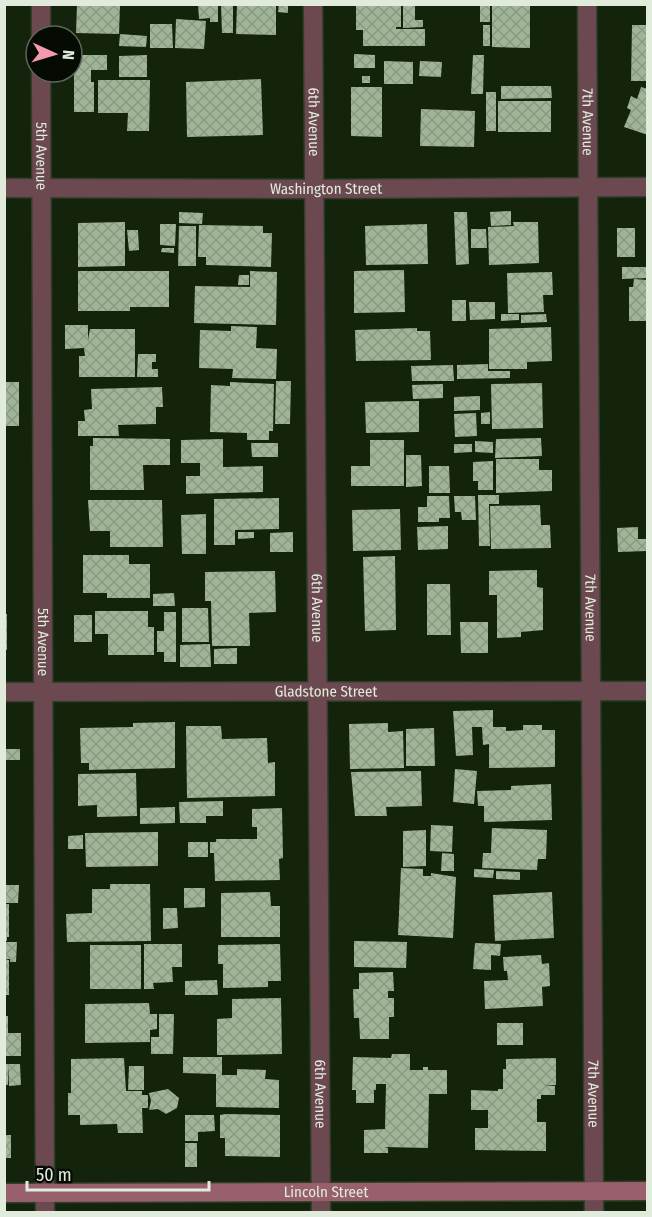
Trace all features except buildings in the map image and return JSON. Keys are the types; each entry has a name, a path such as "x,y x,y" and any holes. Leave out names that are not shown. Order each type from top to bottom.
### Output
{"street":[{"path":"41,4 41,24"},
{"name":"6th Avenue","path":"313,4 321,1212"},
{"name":"7th Avenue","path":"587,4 594,1212"},
{"name":"5th Avenue","path":"41,84 45,1212"},
{"name":"Washington Street","path":"4,188 648,187"},
{"name":"Gladstone Street","path":"4,692 648,691"},
{"name":"Lincoln Street","path":"4,1193 648,1191"}]}
